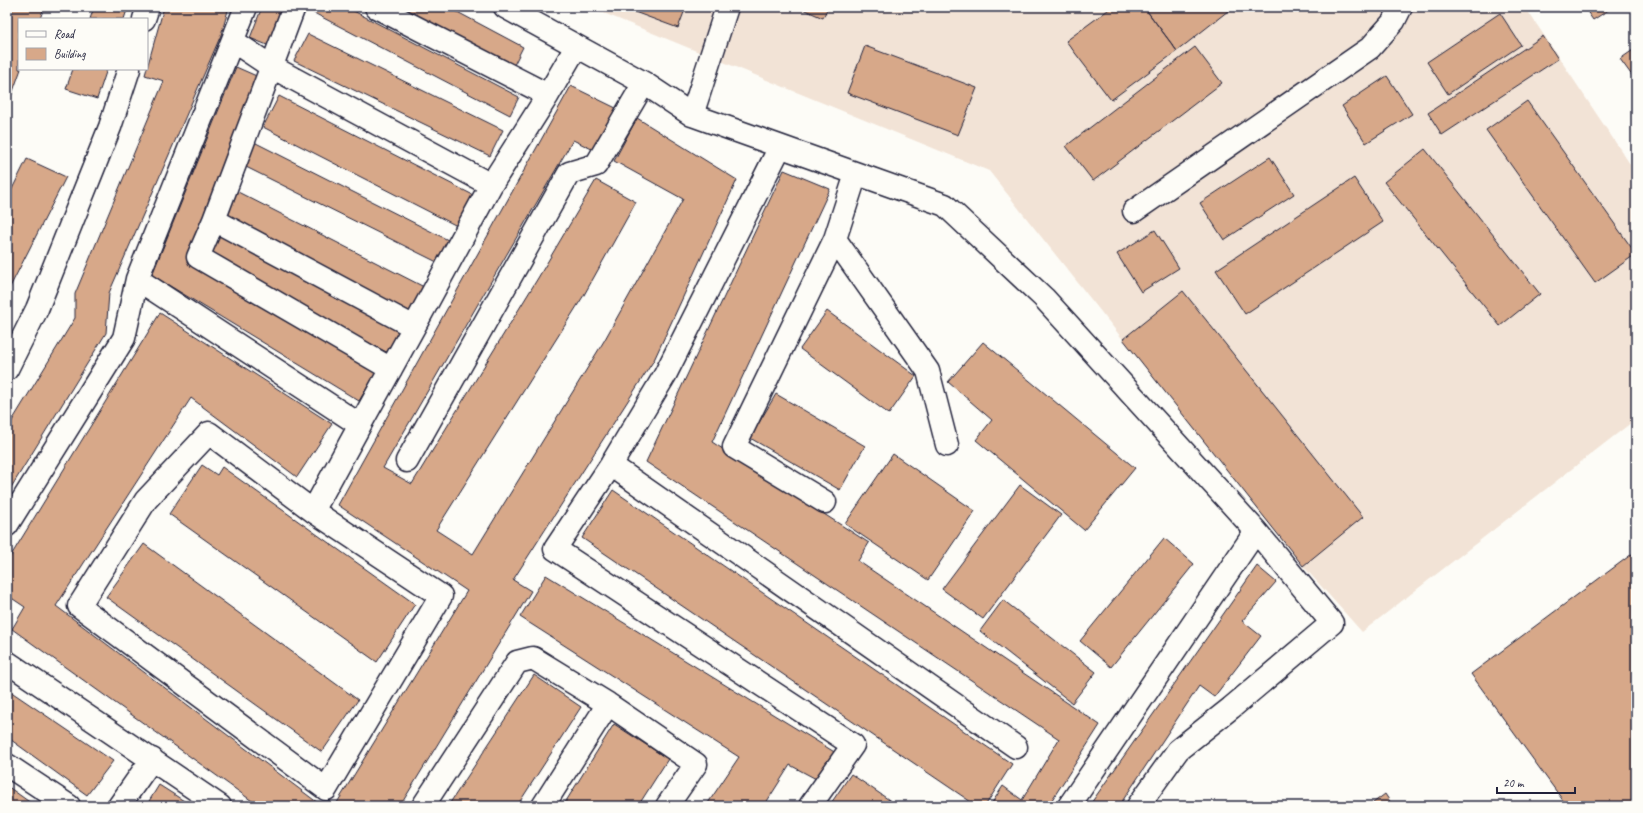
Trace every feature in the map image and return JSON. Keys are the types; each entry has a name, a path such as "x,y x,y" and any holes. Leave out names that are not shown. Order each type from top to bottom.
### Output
{"lane":[{"path":"144,18 148,7"},
{"path":"7,525 124,338 137,279 246,7"},
{"path":"294,7 214,220 198,257 391,369"},
{"path":"376,7 548,95"},
{"path":"505,7 644,83 692,115 945,205 1044,298 1256,531 1332,623 1231,708 1178,750 1138,806"},
{"path":"692,115 727,7"},
{"path":"1134,211 1370,48 1394,21 1401,7"},
{"path":"233,41 272,67 491,185"},
{"path":"313,511 491,185 548,95 576,47"},
{"path":"7,369 37,310 110,127 128,70"},
{"path":"407,461 569,173 596,165 644,83"},
{"path":"780,147 665,375 611,465 555,549 853,745 810,806"},
{"path":"825,502 734,447 835,239 856,174"},
{"path":"214,220 414,327"},
{"path":"835,239 928,371 947,445"},
{"path":"137,279 360,425"},
{"path":"209,433 313,511 441,596 326,789 79,606 146,500 209,433"},
{"path":"611,465 1016,747"},
{"path":"1069,806 1256,531"},
{"path":"423,806 517,662 533,658 608,704 696,764 667,806"},
{"path":"7,662 220,806"},
{"path":"543,806 608,704"},
{"path":"120,806 152,759"},
{"path":"7,765 69,806"}],"shaded area":[{"path":"589,7 1525,7 1636,173 1636,419 1362,632 1303,566 989,171"}],"building":[{"path":"7,7 44,7 40,18 18,18 18,70 21,70 7,108"},
{"path":"94,7 128,7 124,18 90,18"},
{"path":"164,7 229,7 221,35 109,293 106,333 7,494 7,429 75,318 75,294 164,81 145,75 146,70 148,70 148,64"},
{"path":"262,7 286,7 272,47 250,38"},
{"path":"315,7 346,7 519,97 510,115 312,12"},
{"path":"402,7 448,7 523,47 513,67"},
{"path":"621,7 686,7 678,28"},
{"path":"798,7 828,7 823,18"},
{"path":"1112,7 1144,7 1177,51 1111,100 1066,41"},
{"path":"1144,7 1233,7 1177,51"},
{"path":"1584,7 1613,7 1593,20"},
{"path":"1500,13 1521,45 1448,94 1427,62"},
{"path":"308,34 503,130 490,156 294,61"},
{"path":"1543,36 1558,59 1442,135 1428,113"},
{"path":"865,46 977,88 958,135 847,93"},
{"path":"1195,47 1222,83 1093,181 1066,146"},
{"path":"1636,48 1636,81 1620,59"},
{"path":"236,67 261,78 190,258 377,371 359,401 152,275"},
{"path":"73,70 107,70 97,99 66,89"},
{"path":"1387,76 1412,114 1366,143 1342,106"},
{"path":"571,86 620,110 596,151 573,140 383,468 412,484 596,180 636,202 584,295 436,530 473,554 604,341 683,199 614,161 637,118 737,180 654,360 513,580 531,591 400,806 335,806 467,591 338,505"},
{"path":"279,96 475,196 459,227 263,127"},
{"path":"1527,101 1636,254 1595,283 1486,130"},
{"path":"254,142 450,241 439,263 242,165"},
{"path":"1425,149 1540,294 1500,326 1384,182"},
{"path":"1270,157 1294,194 1224,240 1200,203"},
{"path":"27,159 66,177 7,293 7,199"},
{"path":"784,170 830,189 712,442 869,543 858,561 1100,725 1048,806 990,806 1003,786 1022,800 1059,739 646,462"},
{"path":"1354,178 1383,222 1245,314 1216,270"},
{"path":"236,191 428,289 415,314 223,216"},
{"path":"1155,230 1179,268 1141,292 1117,254"},
{"path":"219,235 401,332 390,354 207,256"},
{"path":"1183,291 1363,517 1303,566 1123,339"},
{"path":"827,311 916,376 889,414 800,349"},
{"path":"160,313 332,424 297,477 191,398 56,606 322,806 259,806 12,629 25,607 7,595 7,562"},
{"path":"983,342 1135,468 1084,530 976,440 992,420 948,382"},
{"path":"776,394 865,446 840,490 750,438"},
{"path":"893,454 975,511 928,580 845,524"},
{"path":"202,465 217,475 222,467 415,604 377,662 169,514"},
{"path":"1020,485 1061,515 983,619 942,589"},
{"path":"613,490 1012,764 985,806 977,806 582,538"},
{"path":"1164,538 1194,564 1111,667 1080,641"},
{"path":"144,544 358,700 322,752 106,597"},
{"path":"1636,551 1636,806 1567,806 1471,674"},
{"path":"1257,566 1276,582 1242,621 1261,636 1214,697 1199,686 1119,806 1089,806"},
{"path":"546,575 836,753 818,780 790,765 764,806 706,806 739,757 520,617"},
{"path":"1003,600 1096,672 1072,703 980,631"},
{"path":"534,675 581,707 517,806 448,806"},
{"path":"7,689 113,761 87,795 7,737"},
{"path":"614,724 668,759 638,806 563,806"},
{"path":"851,774 898,806 829,806"},
{"path":"159,785 192,806 146,806"},
{"path":"7,786 35,806 7,806"},
{"path":"1385,794 1393,806 1369,806"}]}
